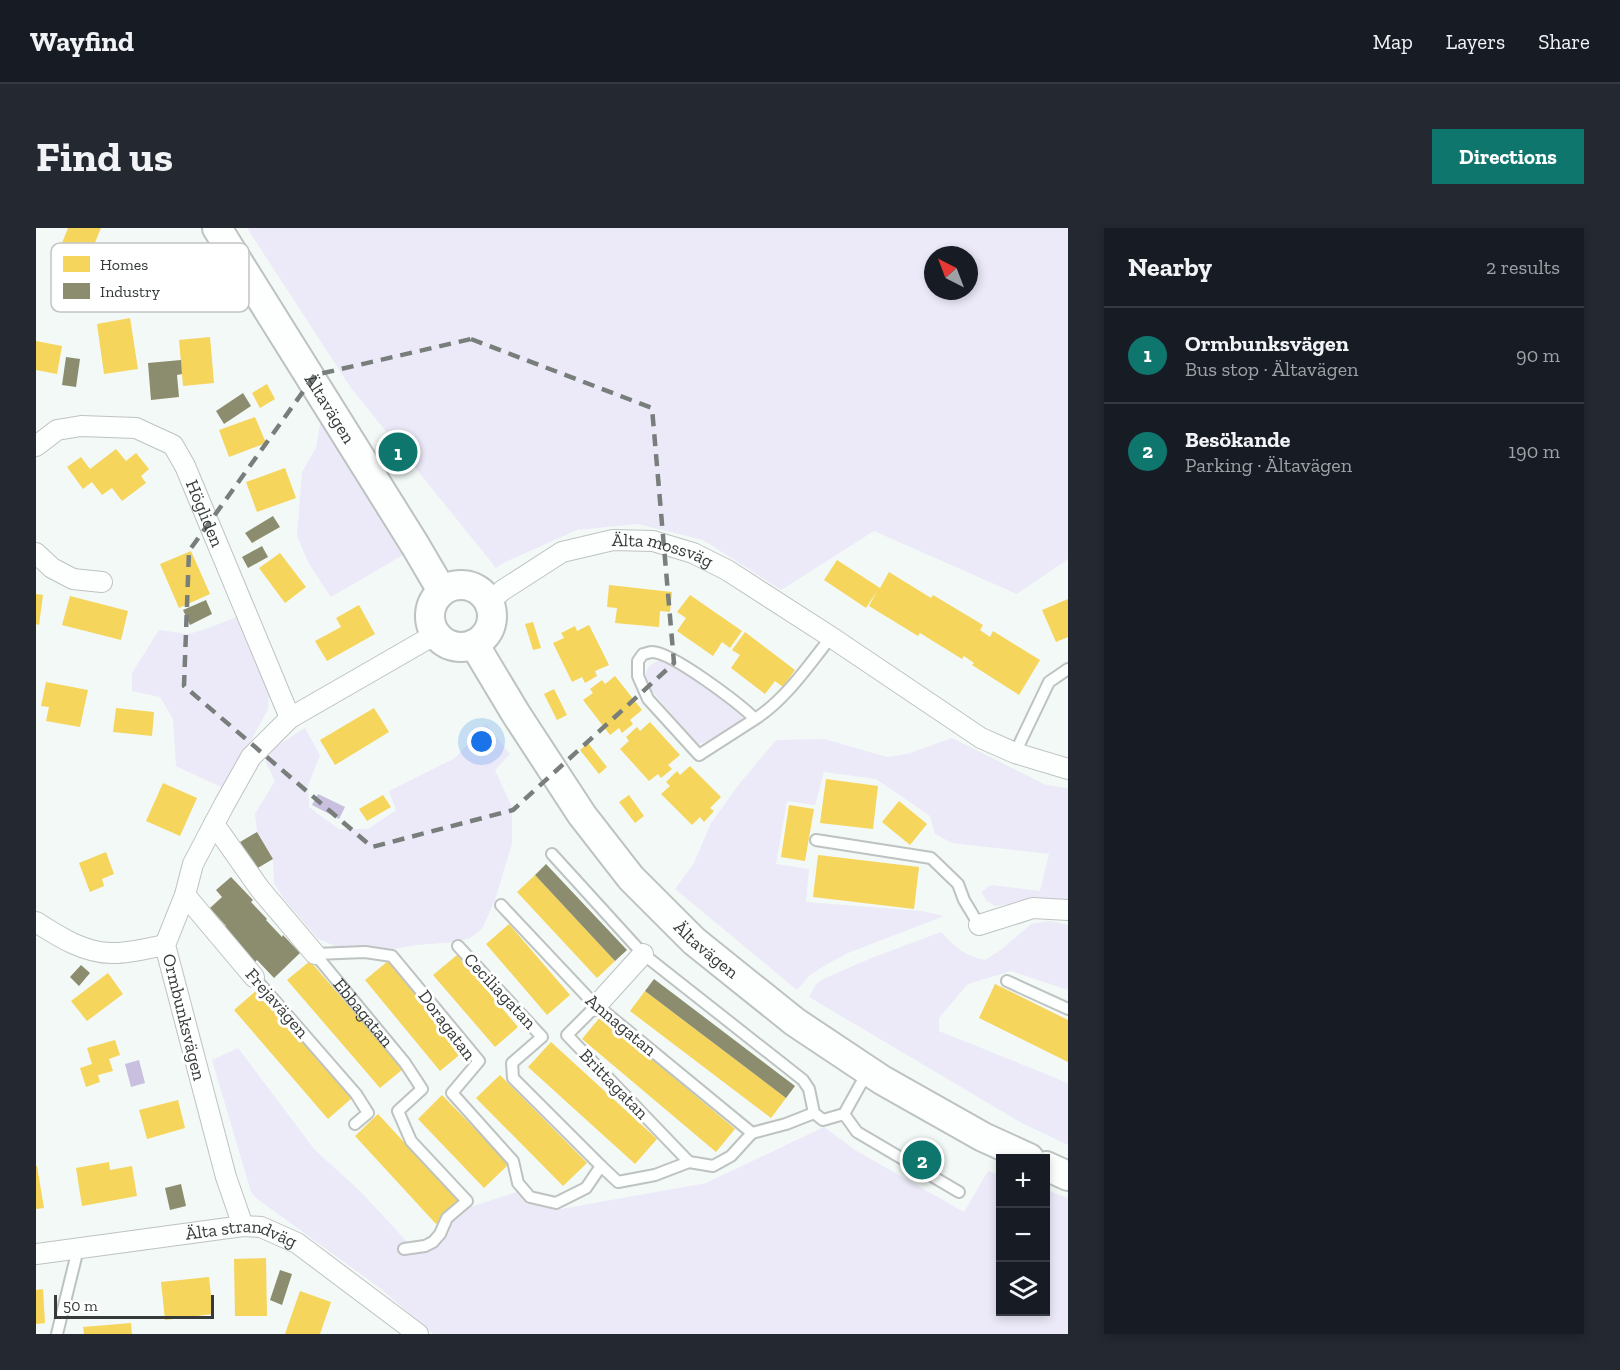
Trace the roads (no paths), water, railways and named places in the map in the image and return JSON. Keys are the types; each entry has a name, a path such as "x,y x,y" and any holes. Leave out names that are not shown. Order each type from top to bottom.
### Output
{"main road":[{"name":"Ältavägen","path":"217,228 226,243"},
{"name":"Ältavägen","path":"249,279 442,591"},
{"path":"464,585 483,593 489,602 492,621 486,634 474,644 452,645 436,634 431,620 431,610 442,591 464,585"},
{"name":"Ältavägen","path":"474,644 516,714 582,815 631,878 694,941 795,1022 868,1071 983,1137 1020,1154"},
{"path":"1050,1168 1068,1176"}],"street":[{"name":"Högliden","path":"36,446 57,430 81,426 136,428 173,445 186,466 290,718"},
{"name":"Älta mossväg","path":"489,602 503,590 562,552 613,540 653,541 693,553 727,570 981,738 1015,753 1068,769"},
{"path":"36,553 52,568 73,579 102,582"},
{"name":"Ormbunksvägen","path":"243,1226 226,1177 165,945 185,895 193,864 251,757 290,718 436,634"},
{"name":"Ebbagatan","path":"214,824 260,889 315,954"},
{"name":"Frejavägen","path":"185,895 254,977"},
{"path":"979,925 1033,908 1068,910"},
{"path":"36,922 91,951 114,953 165,945"},
{"path":"596,1006 643,954"},
{"name":"Älta strandväg","path":"36,1254 243,1226 261,1227 297,1243 418,1334"}],"lane":[{"path":"755,719 743,707 683,665 654,652 643,654 638,661 638,676 648,699 699,754 755,719 764,713 793,684 831,637"},
{"path":"1015,753 1049,682 1068,669"},
{"path":"816,840 931,858 958,884 964,900 979,925"},
{"path":"552,854 643,954 803,1080 809,1089 814,1113 823,1120 844,1114 868,1071"},
{"name":"Annagatan","path":"501,905 596,1006 752,1133"},
{"name":"Ceciliagatan","path":"458,946 542,1037 512,1063 513,1078 601,1166"},
{"name":"Doragatan","path":"315,954 365,952 393,956 479,1061 452,1093 513,1161 518,1183 530,1197 556,1203 586,1188 601,1166"},
{"name":"Ebbagatan","path":"315,954 405,1063 422,1089 398,1111 411,1141 467,1201 447,1218 442,1232 433,1242 425,1246 404,1249"},
{"name":"Frejavägen","path":"254,977 356,1094 368,1113 355,1124"},
{"path":"1007,981 1068,1009"},
{"name":"Brittagatan","path":"596,1006 567,1035 689,1162"},
{"path":"601,1166 618,1182 655,1175 689,1162 713,1166 731,1156 752,1133 786,1124 814,1113"},
{"path":"844,1114 857,1132 959,1192"},
{"path":"57,1334 78,1249"}],"place":[{"name":"Ormbunksvägen","path":"398,452"},
{"name":"Besökande","path":"922,1160"}]}
